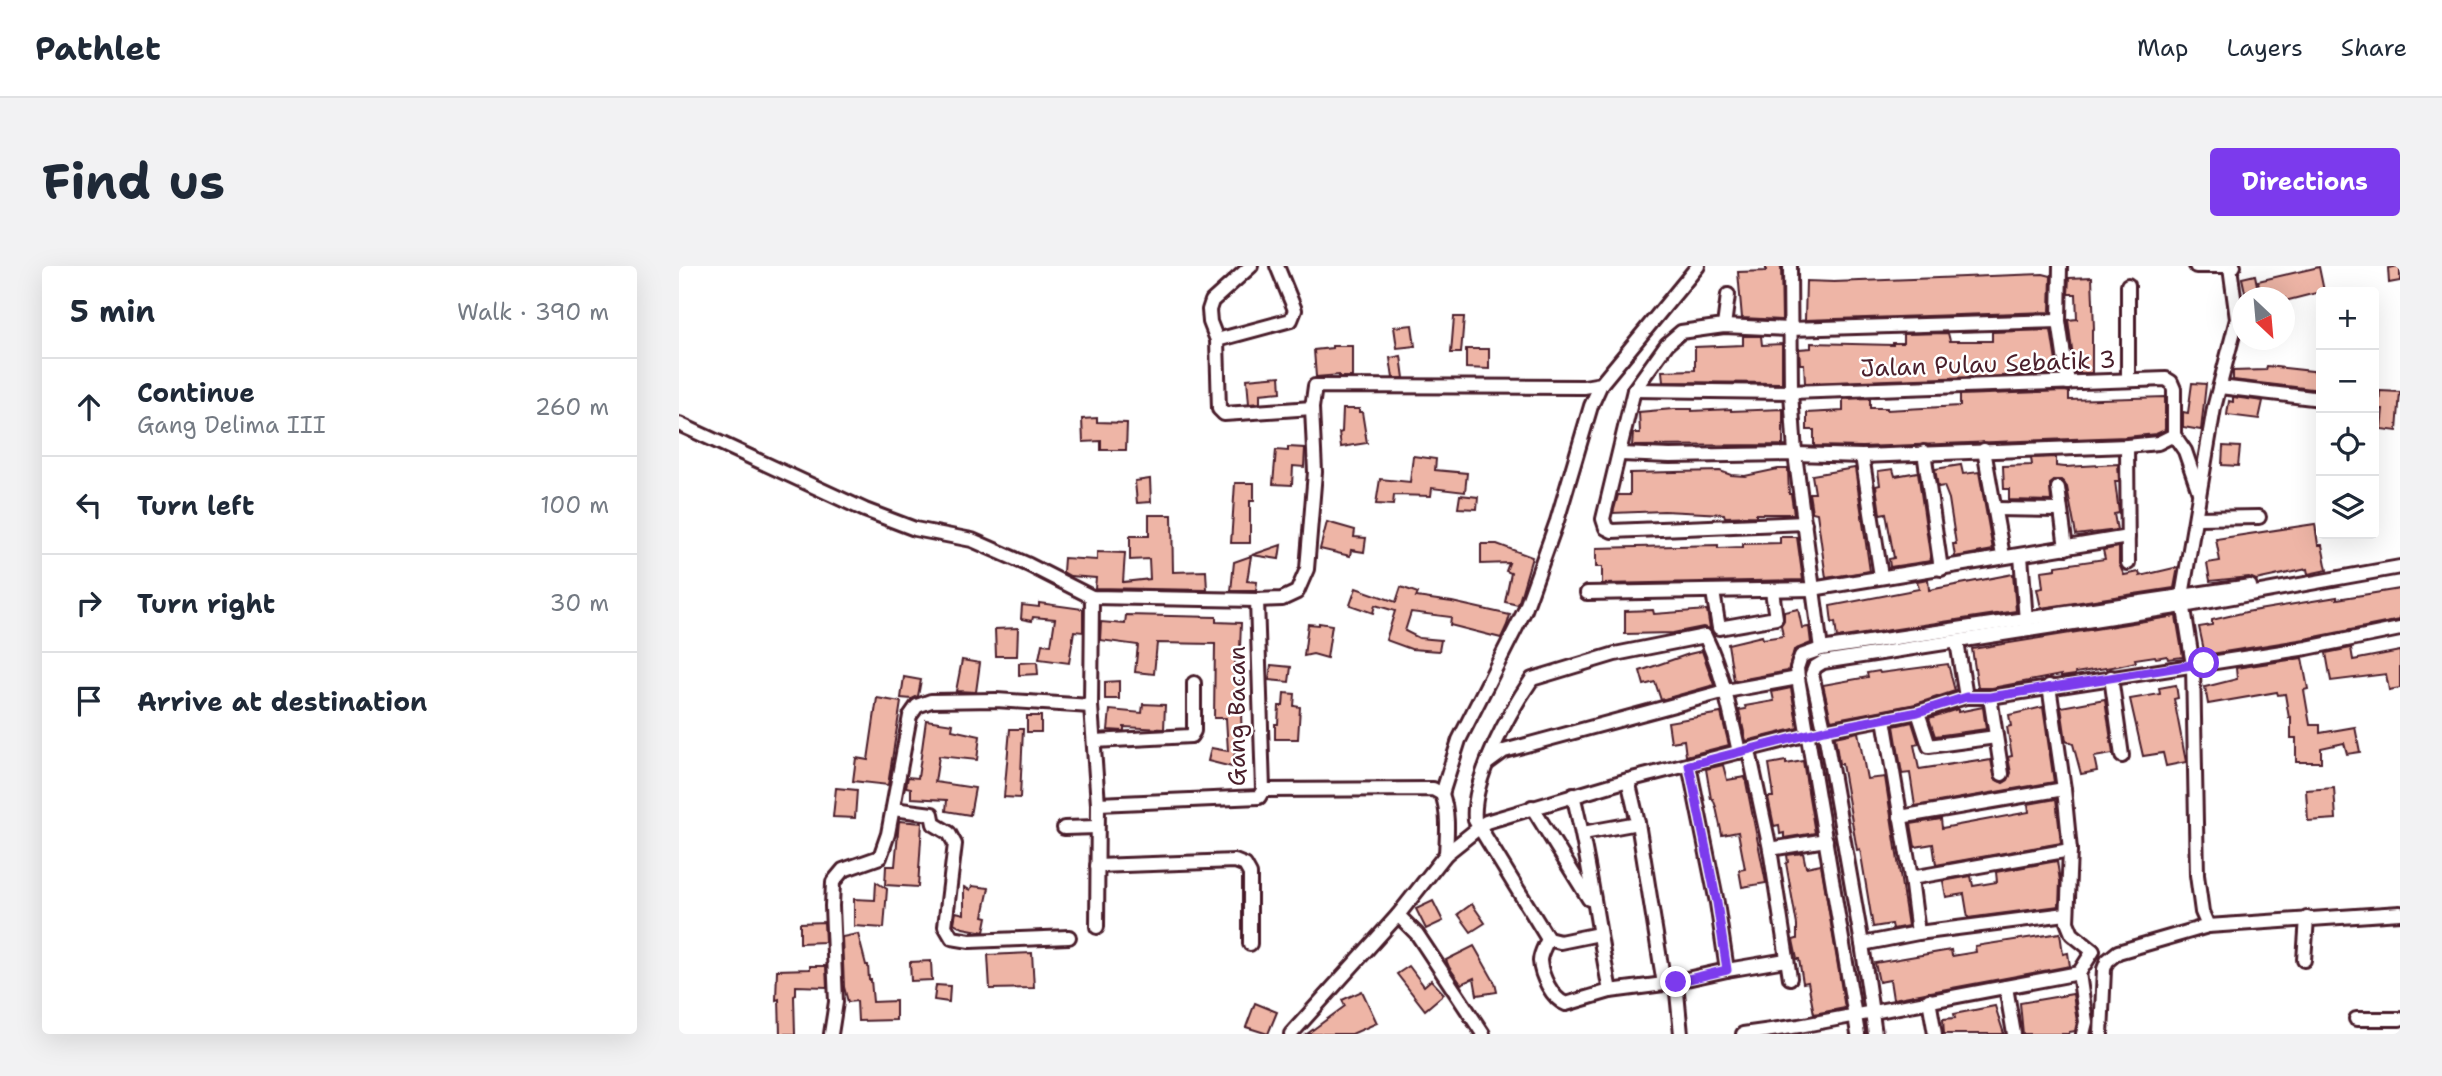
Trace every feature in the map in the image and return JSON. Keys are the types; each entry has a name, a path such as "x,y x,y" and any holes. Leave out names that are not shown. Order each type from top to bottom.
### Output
{"street":[{"path":"1251,266 1212,301 1209,310 1210,322 1217,340 1219,410 1224,414 1312,408"},
{"path":"1217,340 1291,320 1295,310 1277,266"},
{"path":"1442,794 1459,740 1525,610 1557,521 1591,406 1601,384 1698,266"},
{"path":"1790,266 1789,329 1795,454 1821,649"},
{"path":"2060,266 2059,321 2068,383"},
{"path":"2196,266 2232,267 2237,319 2220,387 2183,601 2193,665 2197,875 2202,912 2208,926"},
{"path":"2127,285 2128,380"},
{"path":"1724,327 1728,295"},
{"path":"1805,523 1612,531 1606,528 1603,520 1621,454 1634,390 1674,336 1724,327 1789,329 2059,321"},
{"name":"Jalan Pulau Sebatik 3","path":"1634,390 1791,392 2166,379 2172,383 2174,395 2174,435"},
{"path":"679,424 865,510 915,529 972,540 1092,597 1282,599 1297,593 1307,569 1315,472 1312,408 1315,386 1584,387 1601,384"},
{"path":"2220,387 2316,398"},
{"path":"1621,454 1862,456 2127,446 2158,443 2174,435 2185,451 2200,494"},
{"path":"2127,446 2128,563"},
{"path":"1984,450 2003,556"},
{"path":"1924,452 1941,569"},
{"path":"1862,456 1881,576"},
{"path":"2057,488 2066,548"},
{"path":"1995,509 2059,510"},
{"path":"2196,519 2259,517"},
{"path":"1587,593 1812,589 2128,537"},
{"path":"2021,556 2026,621"},
{"path":"1875,1034 1825,730 1812,674 1815,667 1823,663 1957,642 2313,576 2318,578 2319,582 2400,567"},
{"path":"1713,592 1720,628 1776,618 1772,591"},
{"path":"1092,597 1091,706 1098,804 1097,927"},
{"name":"Gang Bacan","path":"1098,804 1259,797 1263,790 1257,600"},
{"path":"1858,1034 1798,678 1797,668 1801,656 1821,649 2183,601"},
{"path":"1290,1034 1398,915 1445,854 1486,822 1628,780 1825,730 1918,712 1966,697 1990,697 2307,648 2400,629"},
{"path":"1599,934 1560,942 1548,939 1479,827 1474,809 1477,788 1524,690 1532,679 1615,654 1705,636 1714,655 1744,751 1770,849 1790,978"},
{"path":"1957,642 1966,697"},
{"path":"2111,677 2122,756"},
{"path":"1488,763 1504,751 1725,691 1798,678"},
{"path":"1094,741 1191,736 1194,731 1194,683"},
{"path":"2049,686 2070,849 2066,915 2071,934 2107,961"},
{"path":"1990,697 2002,774"},
{"path":"831,1034 837,1002 833,882 843,870 880,857 893,809 910,716 917,706 930,701 996,700 1091,706"},
{"path":"1918,712 1929,746 1996,737"},
{"path":"1884,719 1918,933"},
{"path":"1689,765 1717,903 1727,970"},
{"path":"1628,780 1681,1034"},
{"path":"1263,790 1433,789 1442,794 1446,802 1445,854"},
{"path":"1901,817 2064,789"},
{"path":"1573,795 1583,833 1593,905 1611,991"},
{"path":"1532,807 1593,905"},
{"path":"893,809 932,814 934,824 949,833 955,844 945,926 952,938 970,941 1069,937"},
{"path":"1583,833 1638,823"},
{"path":"1065,828 1097,827"},
{"path":"1770,849 1826,840"},
{"path":"1911,878 2070,849"},
{"path":"1097,866 1235,861 1245,865 1250,874 1250,944"},
{"path":"2101,1034 2107,961 2117,952 2208,926 2400,913"},
{"path":"1398,915 1417,934 1483,1034"},
{"path":"1862,944 1918,933 2066,915"},
{"path":"2304,960 2307,918"},
{"path":"1548,939 1540,960 1547,983 1560,1002 1571,1003 1611,991 1670,983 1786,960"},
{"path":"2083,1034 2086,1022 2079,973 2093,951"},
{"path":"1743,1034 1800,1030 1929,1000 2079,973"},
{"path":"2006,987 2014,1034"},
{"path":"1929,1000 1935,1034"},
{"path":"2356,1019 2400,1019"}],"building":[{"path":"1766,266 1781,266 1782,320 1742,318 1738,272 1766,271"},
{"path":"2400,266 2400,281 2389,283 2388,268"},
{"path":"2319,267 2323,287 2316,287 2316,293 2295,298 2295,287 2259,287 2258,281"},
{"path":"2043,274 2051,276 2050,312 1805,320 1806,281"},
{"path":"2255,275 2257,287 2244,287 2242,278"},
{"path":"2092,277 2092,373 2075,373 2068,320 2077,319 2076,294 2068,294 2069,278"},
{"path":"1454,317 1464,317 1461,353 1451,353"},
{"path":"1412,325 1415,346 1397,348 1394,327"},
{"path":"2051,330 2058,374 1805,383 1804,364 1800,364 1799,349 1811,348 1811,343 1893,345 1903,343 1903,334 1948,333 1950,341 1992,341 1992,332"},
{"path":"1743,336 1761,336 1762,345 1782,344 1782,383 1663,382 1662,371 1695,370 1695,347 1743,345"},
{"path":"1352,346 1352,377 1316,377 1314,350"},
{"path":"1466,349 1489,349 1489,369 1466,368"},
{"path":"1401,356 1404,378 1393,378 1390,358"},
{"path":"2267,366 2316,371 2316,389 2233,380 2233,371 2266,370"},
{"path":"1280,376 1281,392 1260,394 1260,403 1249,404 1247,379"},
{"path":"2192,383 2206,384 2201,430 2183,427 2183,412 2188,413"},
{"path":"2380,391 2400,392 2397,431 2381,429 2383,409 2379,409"},
{"path":"2069,392 2069,400 2165,397 2165,430 2156,434 2126,437 1862,447 1814,446 1814,430 1807,430 1807,413 1843,411 1843,399 1870,398 1870,408 1887,410 1960,406 1960,395"},
{"path":"2233,397 2263,401 2259,419 2227,415 2229,401 2233,402"},
{"path":"1343,409 1359,409 1359,412 1362,412 1367,443 1341,447 1339,433 1342,432"},
{"path":"1673,409 1783,409 1783,445 1632,446 1633,433 1640,433 1639,412"},
{"path":"1097,418 1097,422 1127,423 1126,450 1101,450 1101,441 1083,442 1082,419"},
{"path":"2223,446 2240,447 2238,466 2222,465"},
{"path":"1288,447 1305,448 1304,467 1293,466 1292,485 1273,484 1276,450 1288,451"},
{"path":"1413,456 1436,459 1435,470 1467,473 1465,492 1432,488 1431,496 1394,495 1393,505 1376,504 1380,479 1410,482"},
{"path":"2056,457 2056,466 2118,464 2119,481 2115,481 2119,513 2114,514 2117,530 2076,535 2067,487 2061,480 2050,484 2051,501 2009,500 2009,489 2004,489 2003,466 2032,465 2031,458"},
{"path":"1961,465 1963,474 1979,472 1993,550 1955,557 1953,544 1956,544 1949,499 1944,486 1938,487 1935,469"},
{"path":"1855,468 1870,571 1826,578 1817,513 1812,512 1809,493 1815,493 1812,475"},
{"path":"1788,469 1789,494 1794,514 1725,517 1724,514 1664,511 1613,513 1618,495 1630,495 1630,473 1720,471 1745,476"},
{"path":"1893,469 1895,476 1918,472 1931,561 1890,567 1889,559 1894,558 1886,513 1880,514 1876,486 1880,485 1878,471"},
{"path":"1150,479 1151,502 1137,503 1135,481"},
{"path":"1235,483 1254,483 1254,501 1250,501 1250,543 1231,543"},
{"path":"1460,495 1478,497 1477,509 1458,508"},
{"path":"1149,515 1172,515 1173,572 1206,571 1207,590 1095,588 1096,578 1070,576 1063,572 1064,558 1097,560 1097,552 1125,553 1123,582 1150,579 1149,559 1130,560 1130,536 1149,536"},
{"path":"1327,522 1355,530 1354,537 1366,538 1364,552 1351,550 1350,556 1320,549"},
{"path":"2315,524 2316,539 2318,545 2322,545 2327,570 2308,574 2307,569 2256,580 2249,577 2210,581 2207,563 2220,561 2216,539"},
{"path":"1780,537 1797,537 1803,580 1602,584 1602,567 1596,567 1596,548 1718,545 1718,548 1743,547 1743,544 1780,543"},
{"path":"1481,544 1497,544 1532,557 1518,605 1505,602 1511,573 1506,571 1509,563 1481,564"},
{"path":"1281,545 1279,559 1252,555"},
{"path":"2119,547 2119,564 2124,575 2139,572 2140,576 2178,567 2174,588 2041,608 2037,589 2043,588 2041,571 2056,569 2056,566 2105,559 2103,550"},
{"path":"1251,556 1247,581 1257,582 1256,591 1231,591 1234,562"},
{"path":"2013,574 2016,611 1837,638 1835,622 1832,623 1830,606 1919,589 1917,581 1928,579 1929,590"},
{"path":"1401,587 1418,593 1416,597 1510,615 1507,625 1501,638 1450,625 1451,617 1411,612 1405,631 1419,638 1441,640 1439,651 1411,649 1386,640 1395,611 1375,605 1373,613 1350,605 1356,588 1396,602"},
{"path":"2400,589 2400,620 2205,655 2199,627 2212,625 2212,620 2246,612"},
{"path":"1039,603 1083,609 1083,632 1074,631 1069,663 1039,659 1042,644 1051,645 1055,619 1021,619 1022,605 1039,607"},
{"path":"1798,609 1802,628 1809,627 1811,643 1794,650 1788,671 1734,681 1728,644 1762,636 1763,639 1783,636 1781,625 1784,612"},
{"path":"1653,610 1654,614 1707,610 1710,629 1703,627 1673,633 1625,634 1625,611"},
{"path":"1126,615 1216,617 1216,622 1241,623 1240,648 1237,648 1233,681 1240,681 1242,743 1237,743 1232,767 1208,761 1211,748 1228,751 1226,718 1214,718 1215,644 1157,643 1154,674 1135,672 1138,645 1100,640 1101,622 1125,624"},
{"path":"2176,616 2183,657 2168,659 2167,656 2155,656 2135,659 2136,662 2075,675 1978,688 1972,649"},
{"path":"1308,624 1332,625 1327,658 1313,654 1304,656"},
{"path":"1018,628 1017,656 996,656 995,629"},
{"path":"2351,648 2353,660 2400,651 2400,688 2389,690 2386,674 2331,681 2326,653"},
{"path":"1702,651 1714,685 1661,700 1655,682 1644,685 1640,671"},
{"path":"2302,658 2308,689 2304,690 2310,725 2320,725 2320,733 2355,727 2360,752 2347,754 2344,743 2321,748 2321,762 2296,762 2296,738 2291,738 2291,717 2289,718 2285,694 2278,695 2277,692 2208,704 2205,687 2237,679 2236,668"},
{"path":"962,660 980,663 976,692 956,691"},
{"path":"1037,662 1038,674 1019,675 1019,663"},
{"path":"1948,664 1955,691 1916,704 1831,720 1823,685 1868,677 1867,673"},
{"path":"1271,665 1291,667 1289,682 1269,680"},
{"path":"904,677 921,680 918,696 912,699 901,698"},
{"path":"1119,681 1119,699 1105,699 1105,682"},
{"path":"2176,685 2178,698 2174,699 2186,762 2166,766 2163,753 2143,756 2130,699 2160,694 2159,688"},
{"path":"1791,688 1798,728 1746,741 1739,710 1746,709 1745,706 1774,701 1772,692"},
{"path":"1284,693 1295,694 1294,706 1300,707 1298,739 1275,739 1275,724 1278,724 1279,706 1283,706"},
{"path":"877,698 901,702 888,785 853,781 856,758 868,760"},
{"path":"2105,699 2113,754 2094,757 2097,771 2081,774 2073,744 2066,741 2061,707"},
{"path":"1143,704 1165,705 1164,729 1124,727 1124,731 1108,730 1110,710 1142,713"},
{"path":"1983,707 1986,729 1935,736 1929,718 1958,709 1958,712"},
{"path":"2043,707 2054,782 1915,806 1910,773 1902,774 1894,726 1912,722 1919,744 1914,745 1919,769 1991,760 1995,779 2003,783 2011,773 2008,757 2012,756 2007,727 2011,726 2009,715"},
{"path":"1721,713 1729,745 1686,756 1684,740 1671,742 1668,722"},
{"path":"1027,716 1041,716 1041,732 1027,732"},
{"path":"926,720 953,724 952,730 980,736 977,760 939,756 935,782 975,788 970,815 946,811 947,800 911,798 911,788 906,787 908,777 918,778"},
{"path":"1010,729 1023,729 1020,798 1004,797"},
{"path":"1858,732 1867,779 1885,777 1908,926 1893,929 1892,924 1873,927 1860,849 1857,850 1835,737"},
{"path":"1786,761 1786,764 1803,761 1815,833 1784,838 1784,833 1780,834 1779,825 1774,826 1768,797 1773,797 1769,764"},
{"path":"1723,765 1727,780 1745,777 1766,883 1742,887 1739,870 1745,869 1738,832 1722,835 1716,807 1711,799 1706,769"},
{"path":"836,788 857,790 855,818 833,817"},
{"path":"2334,788 2336,819 2308,821 2306,790"},
{"path":"2056,799 2061,843 1936,865 1933,844 1915,847 1911,824 1941,819 1942,828 2029,812 2028,804"},
{"path":"899,821 922,823 918,887 885,885 886,866 895,866"},
{"path":"1803,853 1806,867 1821,864 1845,1008 1814,1014 1808,982 1803,983 1793,940 1797,939 1797,925 1786,863 1787,855"},
{"path":"2057,861 2060,881 2059,906 1968,918 1964,894 1946,897 1943,881 1971,876 1973,886 1997,882 1996,872"},
{"path":"876,882 887,889 884,928 854,926 854,899 875,900"},
{"path":"972,886 989,888 983,916 987,917 984,932 963,928 954,923 956,912 964,914 964,887 970,890"},
{"path":"1433,901 1443,921 1426,929 1416,909"},
{"path":"1472,904 1485,923 1471,932 1458,914"},
{"path":"824,922 825,942 800,943 800,923"},
{"path":"2060,933 2063,954 2068,953 2070,966 1893,999 1890,980 1879,982 1875,963 1951,950 1952,956 1976,952 1975,946"},
{"path":"858,934 868,965 873,1002 896,1001 896,1020 858,1021 857,1001 848,1002 844,987 842,937"},
{"path":"1474,946 1495,983 1497,992 1477,995 1474,978 1461,984 1449,967 1446,960"},
{"path":"1032,953 1034,988 990,989 988,955"},
{"path":"931,961 932,980 911,981 910,962"},
{"path":"810,966 826,966 827,987 796,986 795,1034 780,1034 779,999 776,1000 777,970 810,969"},
{"path":"1409,966 1424,986 1431,980 1444,994 1425,1010 1397,974"},
{"path":"936,985 950,986 949,1002 934,1000"},
{"path":"1362,991 1377,1023 1352,1034 1307,1034 1345,1006 1342,1000"},
{"path":"2073,994 2077,1022 2075,1031 2069,1034 2023,1034 2020,1003"},
{"path":"1255,1003 1277,1012 1268,1034 1246,1027"},
{"path":"1995,1006 2004,1034 1944,1034 1943,1019 1955,1018 1954,1014"}],"route":[{"path":"1676,982 1727,970 1717,903 1689,765 1824,730 1918,712 1966,697 1990,697 2204,663"}]}
